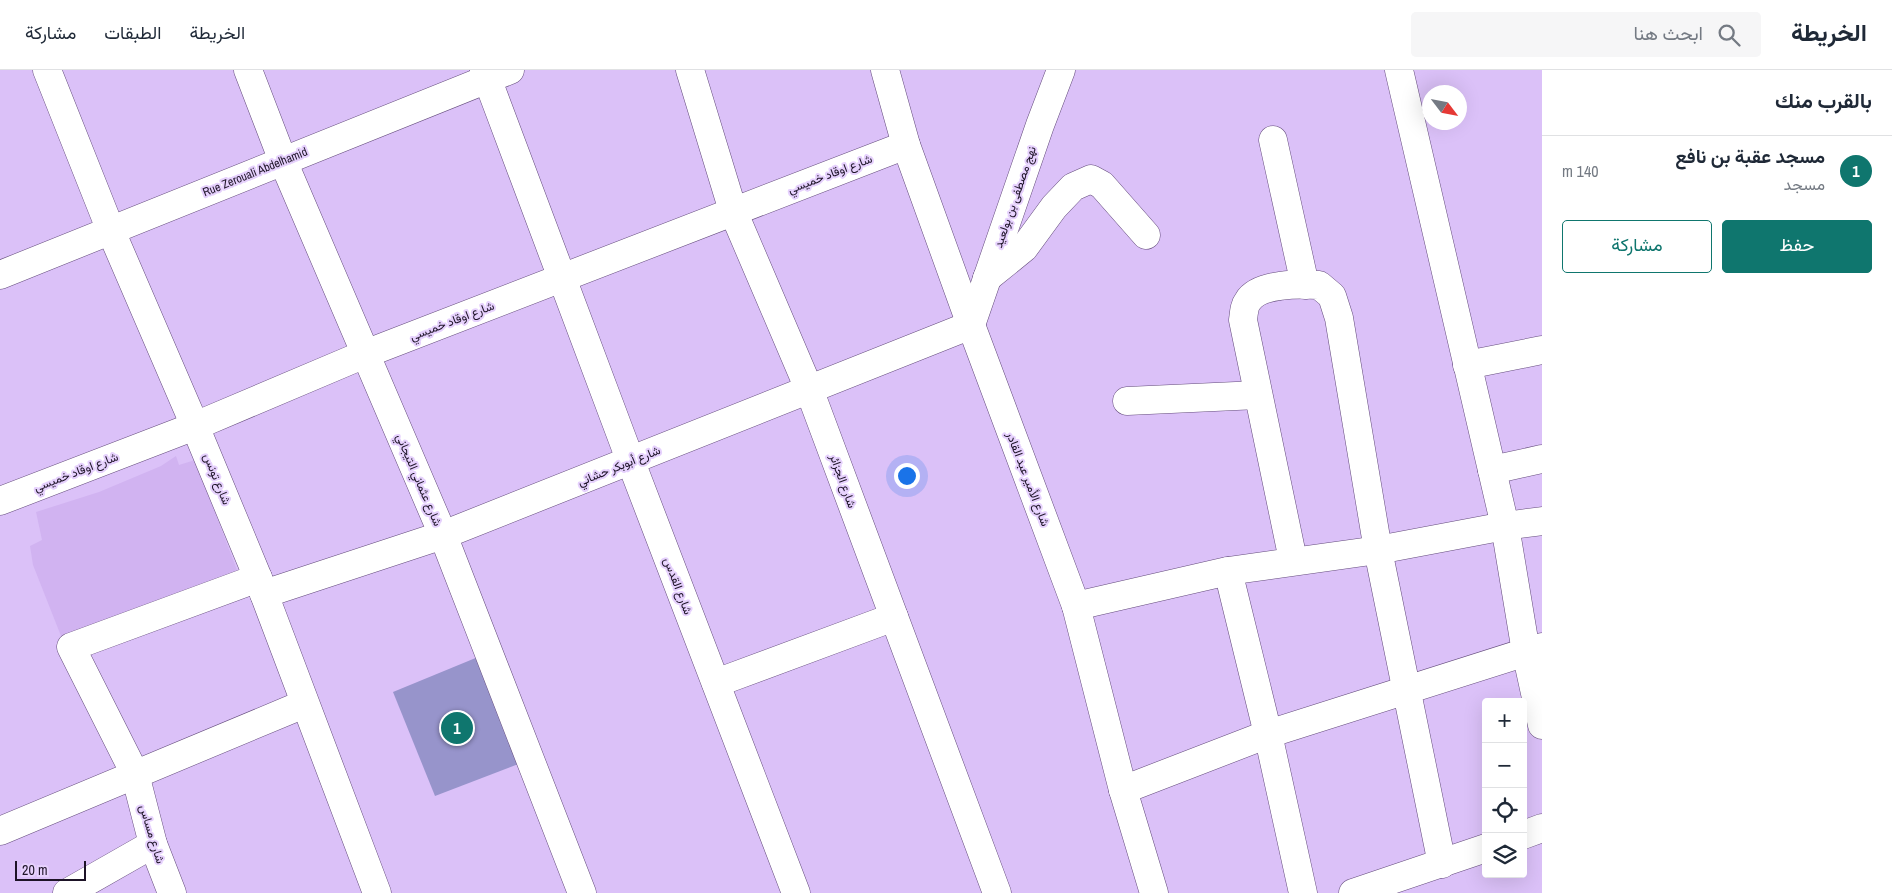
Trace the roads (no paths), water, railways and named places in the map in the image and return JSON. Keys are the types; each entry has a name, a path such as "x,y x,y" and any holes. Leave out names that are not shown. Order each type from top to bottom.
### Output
{"street":[{"name":"شارع تونس","path":"47,70 111,231 261,586 377,893"},
{"name":"شارع عثماني التيجاني","path":"248,70 283,161 443,536 582,893"},
{"name":"شارع الجزائر","path":"690,70 733,212 809,389 997,893"},
{"name":"شارع الأمير عبد القادر","path":"885,70 906,145 1076,606 1124,790 1154,893"},
{"name":"نهج مصطفى بن بولعيد","path":"971,325 1061,70"},
{"path":"1399,70 1534,649 1542,725"},
{"name":"Rue Zerouali Abdelhamid","path":"0,275 283,161 494,73"},
{"name":"شارع القدس","path":"494,73 531,198 796,893"},
{"path":"1273,140 1305,284"},
{"name":"شارع اوقاد خميسي","path":"0,501 195,426 365,354 906,145"},
{"path":"988,278 1024,248 1054,207 1073,187 1091,179 1102,185 1146,235"},
{"path":"1293,560 1243,320 1245,307 1253,295 1267,288 1305,284 1319,285 1325,289 1332,296 1340,318 1378,550 1442,864"},
{"name":"شارع أبوبكر حشاني","path":"261,586 443,536 971,325"},
{"path":"1467,365 1542,350"},
{"path":"1127,401 1258,395"},
{"path":"1492,470 1542,460"},
{"path":"1076,606 1228,571 1293,560 1378,550 1505,526 1542,521"},
{"path":"1228,571 1268,734 1303,893"},
{"name":"شارع مساس","path":"172,893 153,844 135,774 71,647 261,586"},
{"path":"716,683 894,617"},
{"path":"1124,790 1268,734 1534,649"},
{"path":"0,831 304,704"},
{"path":"1526,833 1542,828"},
{"path":"67,893 153,844"},
{"path":"1353,893 1482,849"}],"place":[{"name":"مسجد عقبة بن نافع","path":"457,728"}]}
